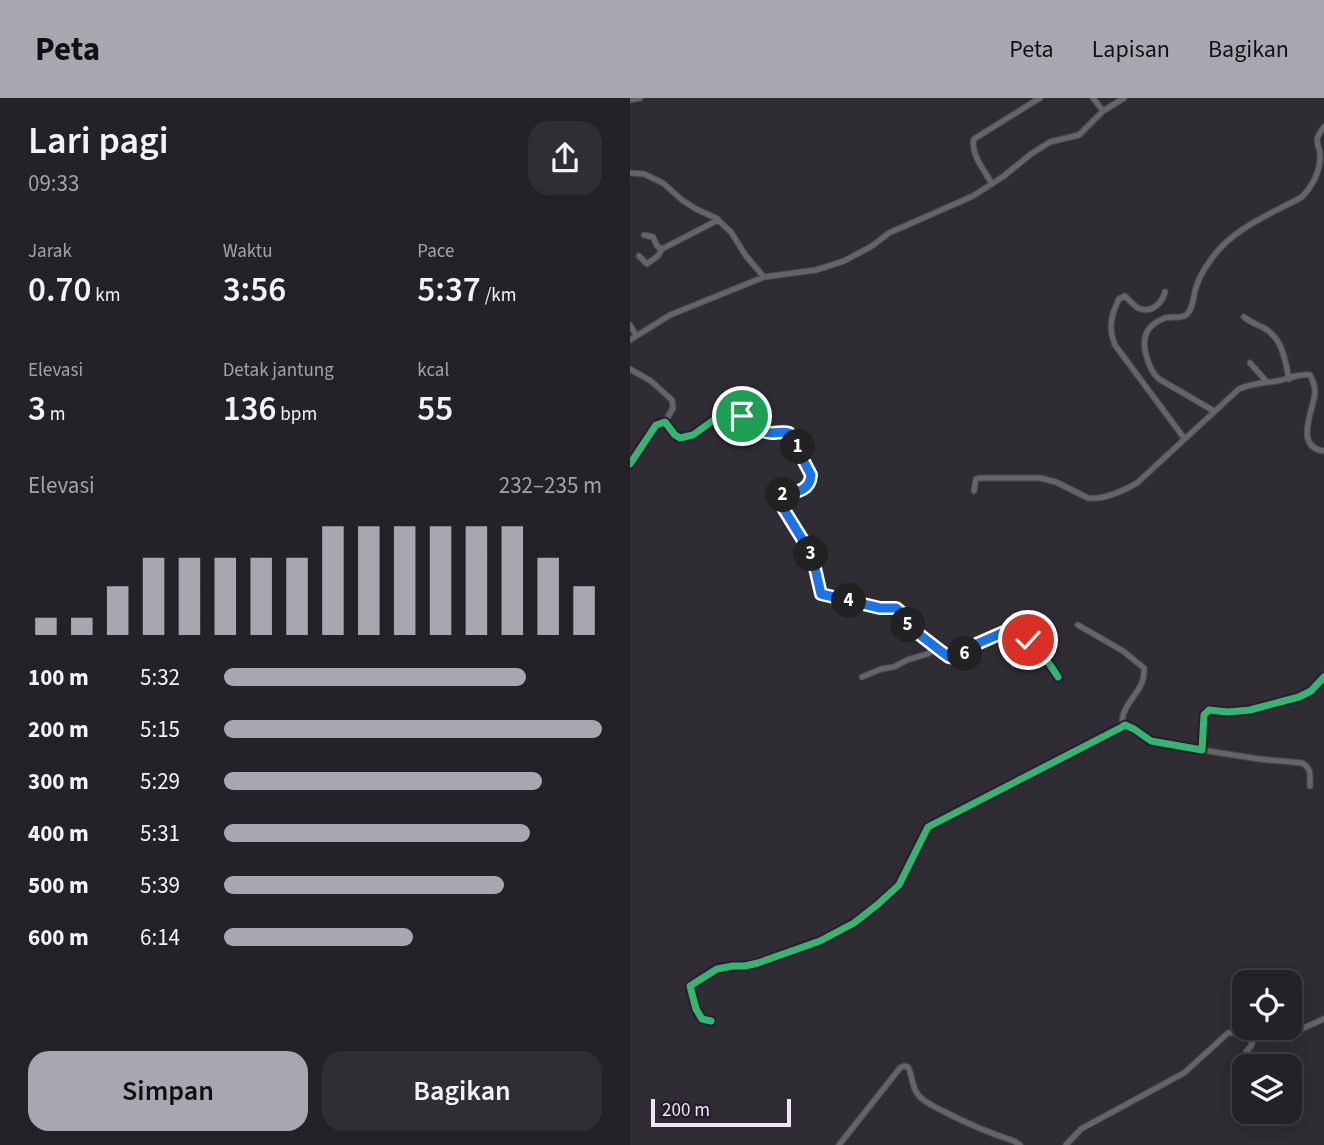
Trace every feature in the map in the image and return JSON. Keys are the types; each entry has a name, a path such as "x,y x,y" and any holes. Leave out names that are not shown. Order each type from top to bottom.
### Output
{"street":[{"path":"630,100 640,98"},
{"path":"992,184 973,149 974,139 1040,98"},
{"path":"1093,98 1104,111"},
{"path":"630,340 670,315 764,277 816,270 844,261 889,233 973,196 1050,142 1079,135 1104,111 1124,98"},
{"path":"1213,411 1159,379 1151,369 1143,340 1153,325 1167,317 1188,314 1197,284 1205,269 1229,238 1308,191 1320,162 1317,142 1324,127"},
{"path":"630,173 644,174 663,183 682,200 719,220 764,277"},
{"path":"639,256 647,264 658,256 662,249 719,220"},
{"path":"644,235 653,237 662,249"},
{"path":"1165,292 1161,302 1145,310 1121,297 1112,318 1111,334 1115,345 1184,438"},
{"path":"1161,302 1167,317"},
{"path":"1244,317 1264,328 1278,341 1289,379"},
{"path":"630,325 636,335"},
{"path":"1250,362 1266,382"},
{"path":"630,369 651,381 672,400 673,408 665,422 656,425 630,464"},
{"path":"974,491 979,478 1040,478 1056,482 1088,498 1099,498 1137,482 1239,389 1301,374 1308,374 1312,378 1315,390 1307,433 1314,448 1324,451"},
{"path":"665,422 680,438 693,435 715,419 738,416 742,416 757,429 789,433 811,477 805,489 782,495 780,501 812,555 821,594 880,608 896,608 902,613 907,625 949,657 958,659 972,646 988,638 1004,632 1013,632 1040,650 1058,677"},
{"path":"1078,625 1123,651 1144,667 1144,680 1126,709 1122,727"},
{"path":"862,677 894,667 937,648"},
{"path":"1202,750 1204,715 1209,710 1250,710 1299,697 1311,691 1324,677"},
{"path":"711,1021 702,1019 696,1009 690,986 717,969 758,963 820,941 853,923 899,885 928,827 1125,725 1151,741 1259,759 1303,763 1310,770 1310,786"},
{"path":"1302,1028 1324,1019"},
{"path":"1066,1145 1081,1129 1184,1073 1232,1032"},
{"path":"839,1145 904,1066 910,1070 916,1091 925,1101 961,1120 1020,1145"}],"cycle path":[{"path":"630,464 656,425 665,422 680,438 693,435 715,419 738,416 758,430 789,433 811,477 805,489 782,495 780,498 783,508 812,555 822,594 880,608 896,608 902,613 907,625 949,657 958,659 973,646 990,637 1006,632 1014,633 1037,648 1058,677"},
{"path":"711,1021 702,1019 696,1009 690,986 717,969 758,963 820,941 854,923 899,885 928,827 1125,725 1151,741 1202,750 1204,715 1209,710 1250,710 1299,697 1311,691 1324,677"}],"route":[{"path":"742,416 757,429 789,433 811,475 811,481 805,489 782,495 780,501 812,555 821,594 880,608 896,608 902,613 907,625 949,657 958,659 972,646 1004,632 1013,632 1028,640"}]}
